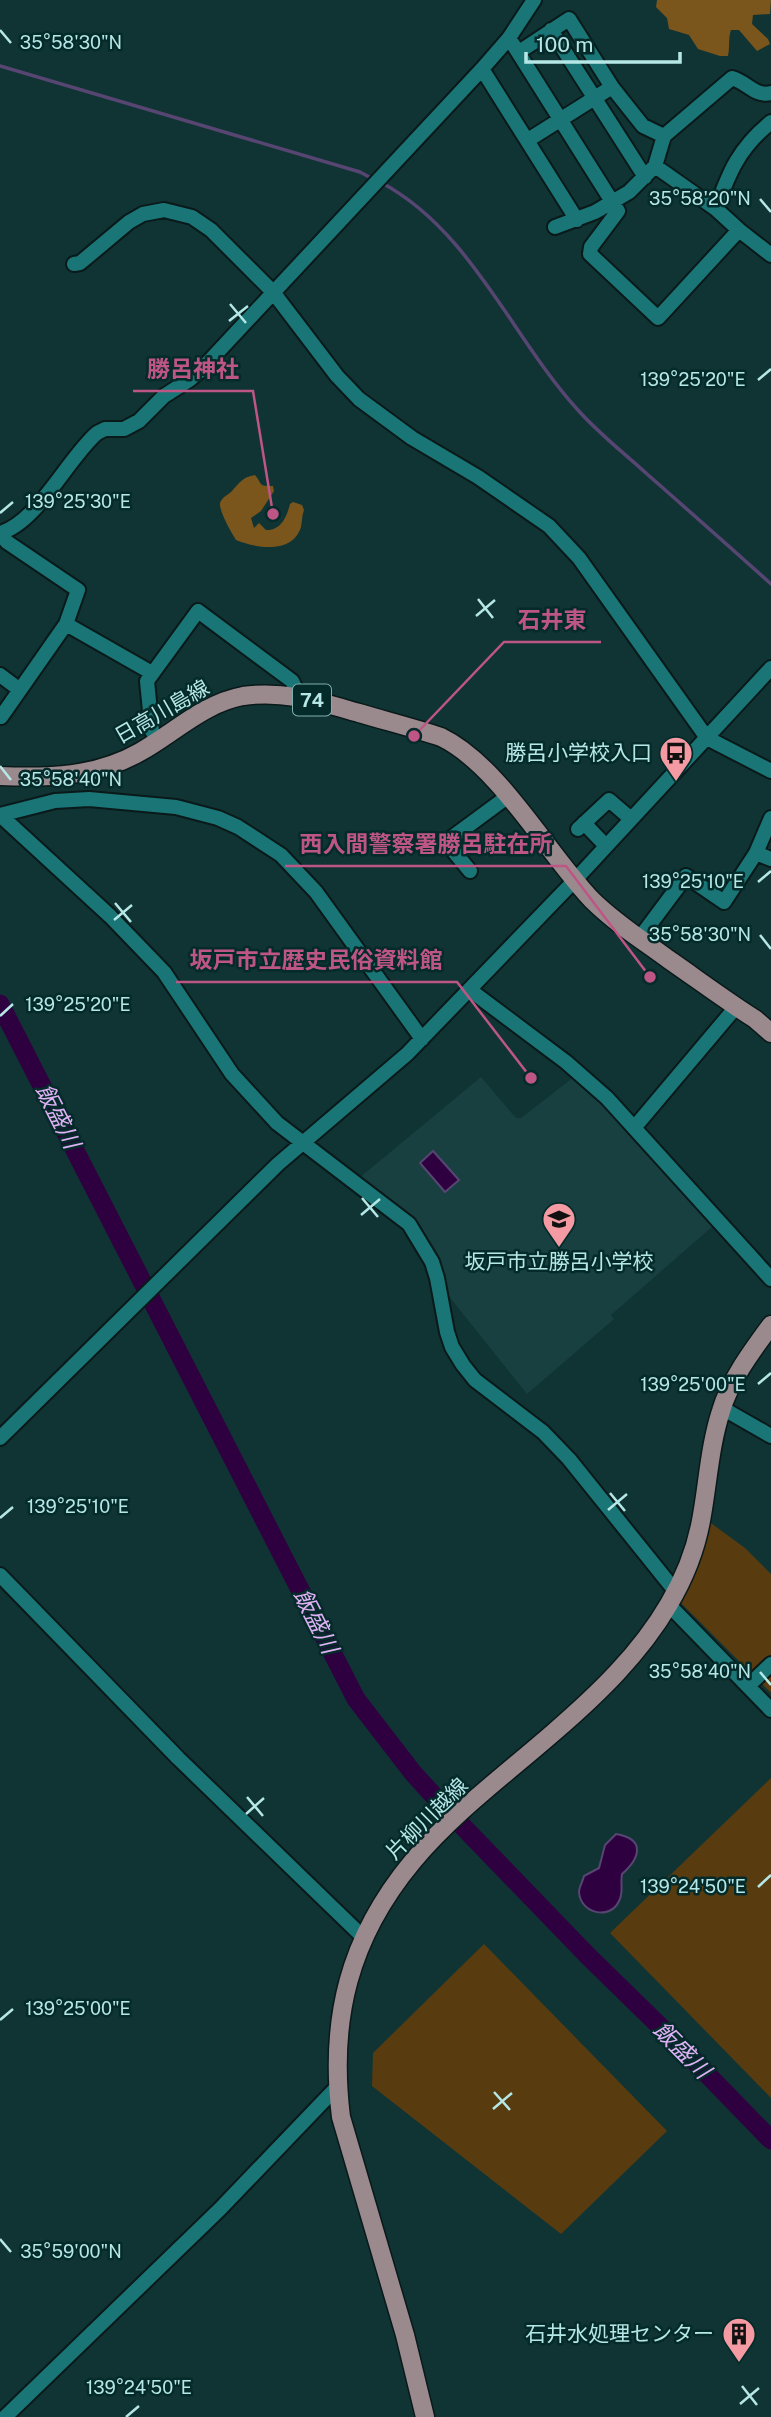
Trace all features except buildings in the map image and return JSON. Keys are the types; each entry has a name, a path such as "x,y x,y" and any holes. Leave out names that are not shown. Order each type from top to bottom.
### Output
{"main road":[{"name":"日高川島線","path":"0,776 51,777 92,771 116,764 216,704 271,693 299,696 419,730 450,741 473,759 600,907 639,939 755,1019 771,1033"},
{"name":"片柳川越線","path":"425,2417 405,2334 352,2160 341,2117 337,2087 337,2049 344,2004 363,1937 381,1903 413,1861 472,1803 579,1711 636,1652 672,1599 692,1553 702,1518 716,1426 722,1408 746,1361 771,1325"}],"street":[{"path":"1,717 66,624 78,590 7,542 0,533 13,528 30,513 97,433 105,429 124,429 139,421 164,396 201,370 482,69 509,38 534,0"},
{"path":"519,52 569,19 612,87 643,126 664,135"},
{"path":"551,30 593,99 650,172 716,209 771,255"},
{"path":"509,38 618,211 591,247 590,254 658,318 739,230"},
{"path":"482,69 577,220"},
{"path":"555,227 577,220 613,202 650,172 664,135 732,78 743,81 757,93 771,93"},
{"path":"528,140 612,87"},
{"path":"716,209 728,174 741,151 771,122"},
{"path":"74,264 80,263 129,222 143,214 164,210 192,217 211,230 273,292 337,376 359,399 412,438 478,477 549,526 579,558 707,737 771,771"},
{"path":"158,741 152,731 147,681 198,611 292,681 299,696"},
{"path":"66,624 152,673"},
{"path":"0,1438 301,1143 422,1039 575,880 771,668"},
{"path":"0,675 20,690"},
{"path":"470,871 446,842 507,797"},
{"path":"0,815 55,801 89,799 176,807 218,818 238,827 281,855 316,892 422,1039"},
{"path":"606,845 581,826 609,800 631,819"},
{"path":"0,815 138,942 164,972 232,1074 277,1123 409,1224 432,1262 447,1332 463,1365 475,1380 542,1432 569,1459 672,1599 771,1710"},
{"path":"639,939 686,876 724,902 757,853 771,818"},
{"path":"757,853 771,859"},
{"path":"470,990 590,1082 771,1279"},
{"path":"635,1128 736,1007"},
{"path":"722,1408 771,1436"},
{"path":"0,1575 178,1758 363,1937"},
{"path":"748,1686 771,1664"},
{"path":"5,2417 220,2209 337,2087"}],"shaded area":[{"path":"657,0 771,0 770,14 753,15 752,24 770,44 757,51 739,30 731,30 728,56 698,49 689,35 669,29 667,18 656,7"},
{"path":"255,475 263,485 273,486 274,491 261,511 251,518 254,528 259,523 266,530 276,528 293,502 302,505 304,510 301,527 296,536 282,546 263,547 236,540 221,511 221,501 242,480"},
{"name":"坂戸市立勝呂小学校","path":"481,1077 516,1118 521,1118 574,1077 714,1225 611,1315 614,1319 527,1394 444,1290 440,1264 358,1179"},
{"path":"433,1151 459,1180 445,1192 420,1163"},
{"path":"708,1521 745,1548 771,1574 771,1693 678,1600"},
{"path":"771,1778 771,2098 610,1933"},
{"path":"616,1834 632,1840 636,1845 636,1856 622,1874 621,1894 615,1907 609,1911 596,1912 584,1905 580,1888 584,1876 599,1868 605,1845"},
{"path":"484,1944 667,2131 561,2234 372,2086 373,2053"}],"waterway":[{"path":"0,66 360,172 373,179"},
{"path":"380,182 412,202 464,255 553,380 585,418 771,584"},
{"name":"飯盛川","path":"0,1004 356,1699 413,1773 445,1808 771,2140"}],"place":[{"name":"勝呂神社","path":"273,514"},
{"name":"石井東","path":"414,736"},
{"name":"勝呂小学校入口","path":"676,783"},
{"name":"西入間警察署勝呂駐在所","path":"650,977"},
{"name":"坂戸市立歴史民俗資料館","path":"531,1078"},
{"name":"坂戸市立勝呂小学校","path":"559,1249"},
{"name":"石井水処理センター","path":"739,2364"}]}
